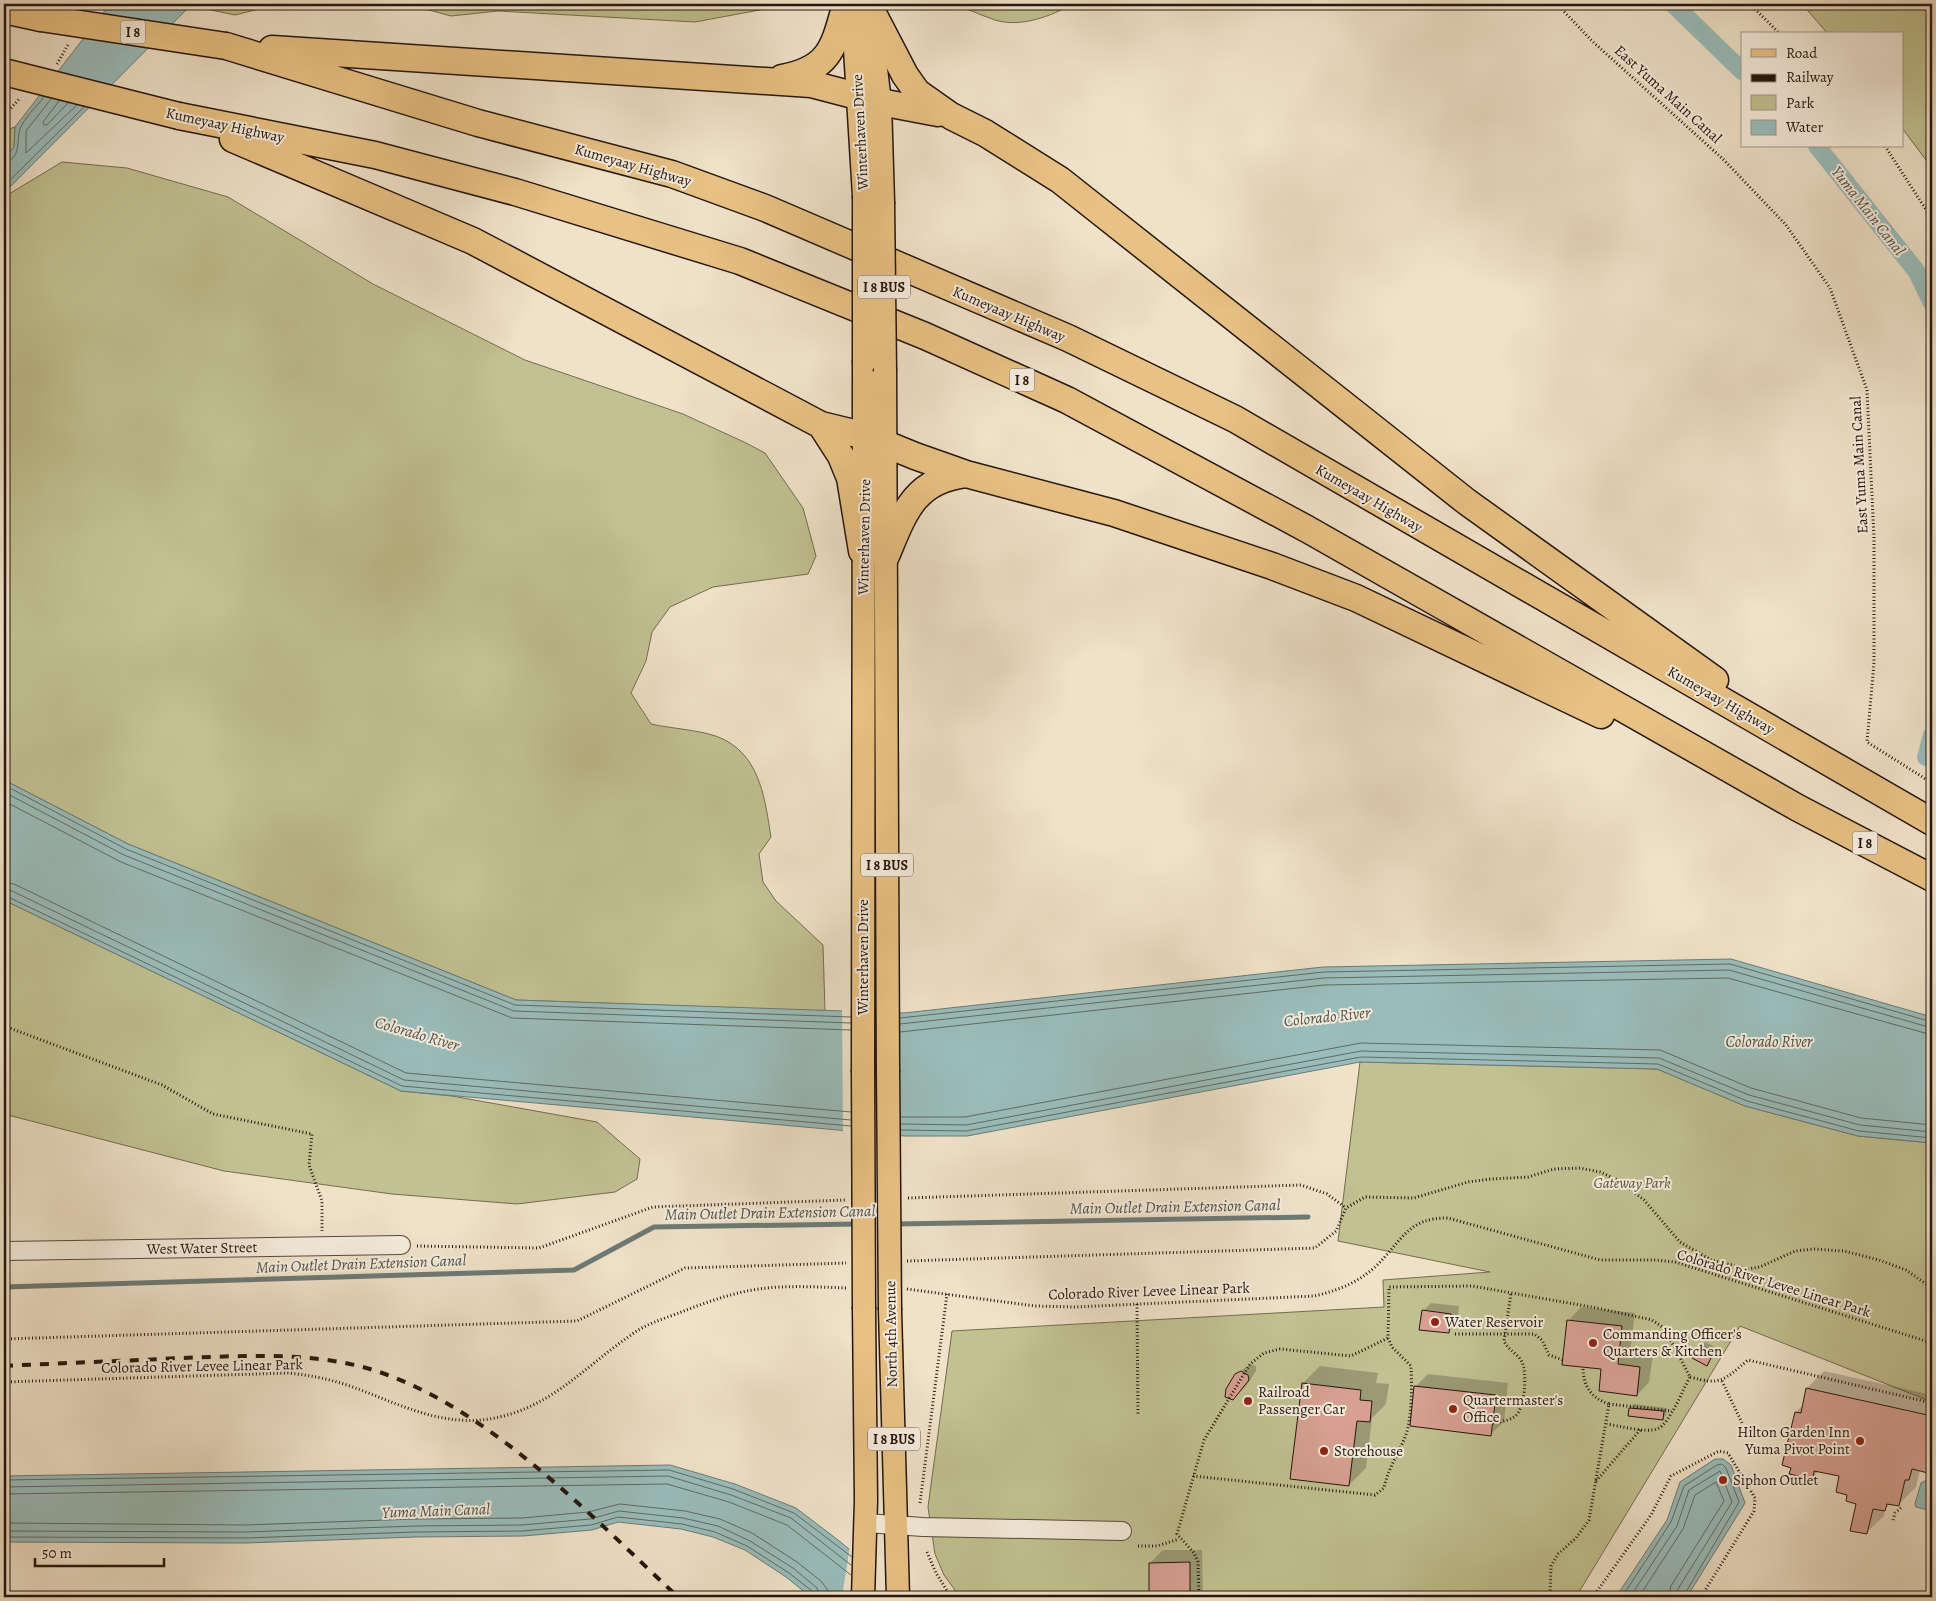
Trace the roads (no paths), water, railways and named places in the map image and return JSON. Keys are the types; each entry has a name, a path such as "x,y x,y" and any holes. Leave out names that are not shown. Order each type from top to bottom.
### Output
{"highway":[{"path":"767,81 801,75 821,63 836,38 846,4"},
{"path":"868,4 911,86 925,99 951,116 1024,156 1068,185 1466,502 1832,764"},
{"name":"Kumeyaay Highway","path":"4,10 41,18 226,46 478,123 672,174 765,208 1068,338 1235,420 1932,822"},
{"path":"226,46 811,84 869,99 951,116"},
{"name":"Kumeyaay Highway","path":"4,72 179,116 375,155 515,192 740,261 925,336 1067,400 1307,529 1798,808 1932,878"},
{"path":"179,116 473,241 821,425 875,440 966,474 1139,521 1272,566 1356,598 1798,808"},
{"path":"821,425 842,456 874,554"},
{"path":"874,554 922,491 933,482 946,476 966,474"}],"main road":[{"name":"Winterhaven Drive","path":"846,4 855,49 869,99"},
{"name":"Winterhaven Drive","path":"863,1070 864,659 874,554 875,440 885,371 869,99 868,4"},
{"name":"Winterhaven Drive","path":"874,199 864,363 875,440"},
{"name":"Winterhaven Drive","path":"874,554 886,659 888,1070"},
{"name":"North 4th Avenue","path":"863,1070 866,1523 863,1550 863,1597"},
{"name":"North 4th Avenue","path":"888,1070 890,1310 899,1568 898,1597"},
{"path":"858,1597 863,1550"}],"street":[{"name":"West Water Street","path":"4,1251 401,1245"},
{"path":"866,1523 923,1527 1122,1531"}],"water":[{"path":"110,4 192,4 4,193 4,159 14,147 15,127"},
{"name":"Colorado River","path":"4,780 128,844 516,1000 904,1013 1323,967 1731,959 1932,1017 1932,1143 1858,1136 1745,1106 1657,1069 1360,1062 967,1136 905,1136 401,1091 4,900"},
{"path":"1715,1459 1723,1459 1731,1465 1745,1503 1687,1597 1616,1597 1667,1520 1680,1482"},
{"path":"670,1465 735,1484 796,1508 908,1597 811,1597 786,1577 745,1550 713,1537 681,1529 618,1522 592,1530 523,1536 415,1537 246,1543 4,1542 4,1476"},
{"path":"1927,1480 1932,1482 1928,1510 1916,1507 1915,1504 1921,1483"}],"waterway":[{"name":"Yuma Main Canal","path":"1673,4 1741,70"},
{"name":"Yuma Main Canal","path":"1819,148 1917,272 1932,303"},
{"name":"Yuma Main Canal","path":"1926,757 1932,735"},
{"name":"Main Outlet Drain Extension Canal","path":"896,1224 1308,1217"},
{"name":"Main Outlet Drain Extension Canal","path":"4,1287 574,1270 654,1227 857,1224"}],"railway":[{"path":"4,1366 271,1356 315,1359 359,1366 403,1381 447,1403 489,1431 530,1462 570,1496 678,1597"}],"place":[{"name":"Water Reservoir","path":"1435,1322"},
{"name":"Commanding Officer's Quarters & Kitchen","path":"1593,1343"},
{"name":"Railroad Passenger Car","path":"1248,1401"},
{"name":"Quartermaster's Office","path":"1453,1409"},
{"name":"Hilton Garden Inn Yuma Pivot Point","path":"1860,1441"},
{"name":"Storehouse","path":"1324,1451"},
{"name":"Siphon Outlet","path":"1723,1480"}],"park label":[{"name":"Gateway Park","path":"1632,1183"}]}
